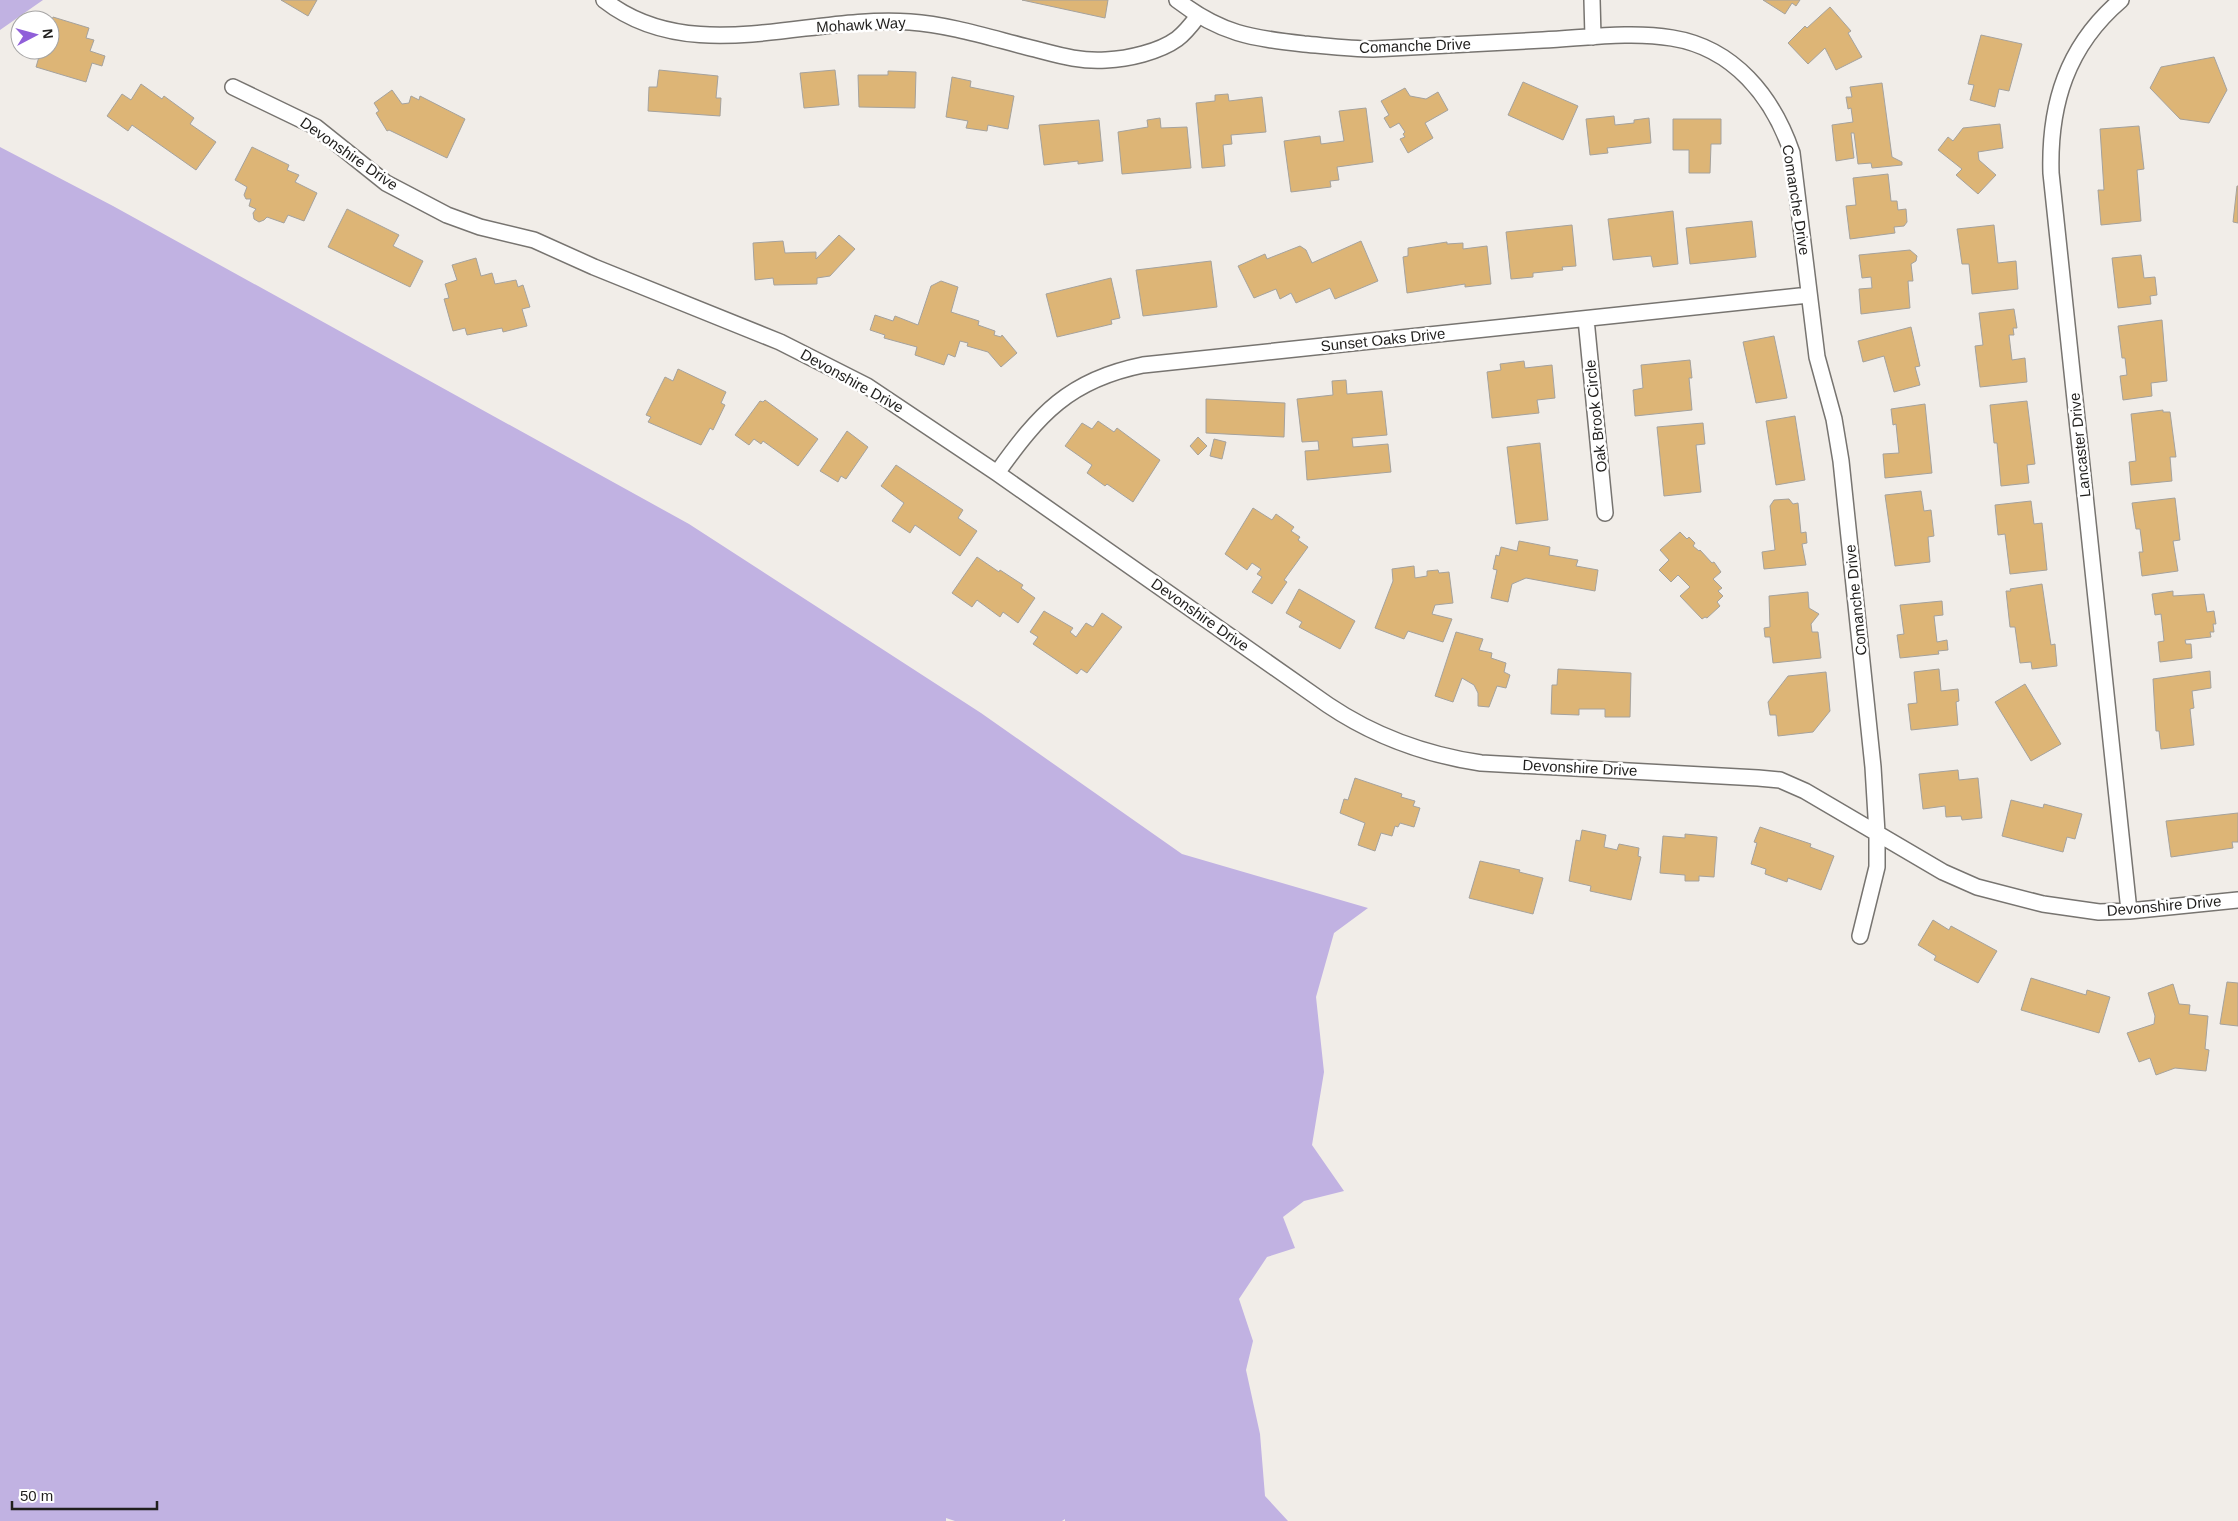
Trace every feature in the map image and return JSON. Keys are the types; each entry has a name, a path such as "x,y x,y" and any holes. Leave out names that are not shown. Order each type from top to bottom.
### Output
{"street":[{"name":"Mohawk Way","path":"604,0 648,23 682,34 716,36 862,22 910,22 952,28 1072,58 1094,61 1123,58 1166,45 1177,39 1198,16"},
{"name":"Comanche Drive","path":"1176,0 1198,16 1236,33 1254,38 1358,49 1593,37 1657,36 1689,42 1720,57 1739,70 1757,87 1772,106 1792,153 1817,357 1838,440 1873,767 1877,832 1876,867 1860,936"},
{"path":"1592,0 1593,37"},
{"name":"Lancaster Drive","path":"2121,0 2089,34 2066,72 2054,112 2050,146 2053,193 2129,911"},
{"name":"Devonshire Drive","path":"233,87 316,127 386,183 447,215 480,227 534,240 594,267 780,342 867,386 997,473 1328,705 1348,718 1397,742 1458,760 1482,763 1780,780 1805,790 1944,872 1977,887 2062,908 2098,912 2129,911 2238,900"},
{"name":"Sunset Oaks Drive","path":"997,473 1030,428 1047,410 1085,384 1123,369 1143,365 1809,295"},
{"name":"Oak Brook Circle","path":"1586,319 1605,514"}],"shaded area":[{"path":"0,0 43,0 29,10 10,10 10,23 0,30"},
{"path":"0,147 113,206 689,524 981,713 1182,854 1368,908 1334,933 1316,997 1324,1072 1312,1145 1344,1191 1304,1201 1283,1217 1295,1248 1267,1257 1239,1299 1253,1341 1246,1370 1260,1434 1265,1496 1288,1521 1065,1521 1065,1519 1062,1521 955,1521 946,1518 946,1521 0,1521"}],"building":[{"path":"281,0 317,0 308,16"},
{"path":"1022,0 1108,0 1105,18"},
{"path":"1763,0 1800,0 1796,6 1792,3 1785,14"},
{"path":"1830,7 1851,31 1848,33 1862,57 1836,70 1825,48 1808,64 1788,43 1805,26 1807,28"},
{"path":"60,19 89,28 86,38 94,40 90,51 105,56 102,66 92,63 86,82 36,67 38,60 60,60"},
{"path":"1981,35 2022,44 2009,91 1999,89 1995,107 1970,100 1974,85 1968,84"},
{"path":"2214,57 2227,90 2209,123 2180,119 2150,88 2161,67"},
{"path":"659,70 718,76 716,98 721,98 720,116 648,111 649,87 657,87"},
{"path":"835,70 839,105 804,108 800,73"},
{"path":"888,71 916,72 915,108 859,107 858,75 888,75"},
{"path":"952,77 971,81 970,87 1014,96 1008,129 988,125 987,131 966,128 968,121 946,117"},
{"path":"1523,82 1578,106 1563,140 1508,115"},
{"path":"1882,83 1892,157 1902,162 1902,165 1872,168 1871,163 1858,164 1854,133 1851,133 1854,158 1836,161 1832,125 1853,122 1851,108 1848,109 1846,97 1852,97 1850,87"},
{"path":"141,84 162,99 164,96 194,118 190,124 216,142 196,170 132,125 128,131 107,116 122,94 131,100"},
{"path":"1405,88 1410,96 1426,99 1438,92 1448,110 1425,123 1433,138 1408,153 1400,139 1405,137 1403,134 1405,132 1399,123 1390,128 1384,118 1389,115 1381,101"},
{"path":"392,90 402,104 409,103 411,96 419,100 420,96 465,119 447,158 389,130 387,131 376,113 379,111 374,103"},
{"path":"1228,94 1229,101 1262,97 1266,132 1231,135 1232,144 1223,145 1225,166 1202,168 1196,103 1215,101 1215,95"},
{"path":"1366,108 1373,162 1337,167 1339,180 1330,181 1331,187 1291,192 1284,141 1320,136 1321,144 1344,141 1339,111"},
{"path":"1614,116 1615,125 1634,123 1634,120 1649,118 1651,143 1607,148 1608,153 1590,155 1586,119"},
{"path":"1160,118 1161,128 1187,127 1191,168 1122,174 1118,132 1148,127 1147,120"},
{"path":"1673,119 1721,119 1721,144 1711,144 1710,173 1689,173 1689,150 1673,150"},
{"path":"1099,120 1103,161 1078,164 1078,161 1044,165 1039,125"},
{"path":"2000,124 2003,148 1978,152 1979,160 1996,175 1978,194 1956,175 1962,169 1938,150 1948,137 1953,141 1963,128"},
{"path":"2139,126 2144,169 2137,170 2141,221 2101,225 2098,190 2104,190 2100,129"},
{"path":"252,147 289,165 287,170 299,175 295,182 317,193 304,221 288,215 284,223 267,217 259,222 254,219 253,213 256,209 249,206 251,199 246,199 244,195 247,187 235,180"},
{"path":"1888,174 1891,201 1897,201 1898,210 1906,209 1907,222 1904,226 1894,227 1895,233 1850,239 1846,206 1856,205 1853,178"},
{"path":"2238,186 2238,223 2233,222"},
{"path":"347,209 399,235 393,246 423,261 410,287 328,247"},
{"path":"1673,211 1678,264 1653,267 1651,256 1613,260 1608,219"},
{"path":"1752,221 1756,257 1690,264 1686,228"},
{"path":"1572,225 1576,266 1562,267 1563,270 1533,273 1533,277 1511,279 1506,232"},
{"path":"1994,225 1998,263 2016,261 2018,289 1972,294 1969,264 1962,264 1957,229"},
{"path":"839,235 855,249 830,276 817,278 817,284 774,285 773,278 755,280 753,243 783,241 785,253 816,252 816,259"},
{"path":"1361,241 1378,281 1335,299 1330,288 1296,303 1291,293 1280,299 1276,289 1254,298 1238,266 1265,254 1267,259 1300,246 1306,250 1312,263"},
{"path":"1447,242 1447,244 1463,243 1463,249 1487,246 1491,284 1465,287 1465,284 1407,293 1403,257 1408,256 1408,248"},
{"path":"1910,250 1917,256 1916,261 1911,264 1913,281 1908,281 1910,308 1861,314 1859,289 1872,288 1871,277 1862,278 1859,255"},
{"path":"2141,255 2144,278 2155,277 2157,295 2150,296 2151,304 2118,308 2112,258"},
{"path":"476,258 481,276 492,273 495,284 516,280 518,287 523,285 530,307 522,309 527,326 503,332 502,328 467,335 465,328 453,331 444,299 449,298 445,284 457,280 452,265"},
{"path":"1211,261 1217,307 1143,316 1136,270"},
{"path":"1111,278 1120,318 1111,320 1112,324 1057,337 1046,294"},
{"path":"941,281 958,287 951,312 979,321 978,325 995,331 994,335 1001,337 1002,335 1017,353 1001,367 988,352 967,346 968,343 960,341 955,357 948,354 944,365 915,355 917,347 884,338 885,335 870,330 875,315 893,321 895,316 918,325 931,286"},
{"path":"2014,309 2017,328 2013,328 2014,335 2009,335 2012,360 2025,358 2027,382 1980,387 1975,346 1983,345 1979,313"},
{"path":"2162,320 2167,381 2151,383 2152,396 2123,400 2120,376 2127,375 2125,358 2122,358 2118,326"},
{"path":"1911,327 1920,366 1915,367 1920,385 1894,392 1884,356 1863,362 1858,341"},
{"path":"1774,336 1787,398 1756,403 1743,342"},
{"path":"1690,360 1692,378 1689,378 1692,410 1635,416 1633,390 1643,388 1641,365"},
{"path":"1524,361 1525,368 1552,365 1555,398 1537,400 1539,413 1492,418 1487,372 1501,370 1500,364"},
{"path":"678,369 726,392 721,403 725,405 713,430 710,428 701,445 648,422 651,417 646,415 665,377 673,381"},
{"path":"1346,380 1347,394 1382,391 1387,435 1352,438 1353,447 1388,444 1391,472 1307,480 1305,451 1319,450 1318,441 1302,442 1297,399 1333,395 1332,381"},
{"path":"1206,399 1285,403 1284,437 1206,433"},
{"path":"765,400 818,439 798,466 763,441 761,444 754,439 749,445 735,435 760,401 763,402"},
{"path":"2027,401 2035,464 2027,465 2029,483 2001,486 1997,443 1994,443 1990,405"},
{"path":"1925,404 1932,473 1885,478 1883,454 1899,453 1896,424 1893,425 1891,409"},
{"path":"2163,410 2163,412 2170,412 2176,457 2170,457 2172,481 2131,485 2129,462 2136,461 2131,414"},
{"path":"1795,416 1805,480 1776,485 1766,421"},
{"path":"1098,421 1114,432 1117,428 1160,460 1133,502 1087,473 1092,465 1065,446 1082,423 1092,429"},
{"path":"1703,423 1705,444 1696,445 1701,492 1664,496 1657,427"},
{"path":"847,431 868,447 846,479 841,476 838,482 820,471"},
{"path":"1198,437 1207,446 1198,455 1190,446"},
{"path":"1214,439 1226,442 1222,459 1210,456"},
{"path":"1540,443 1548,520 1516,524 1507,447"},
{"path":"896,465 963,510 958,518 977,531 960,556 915,525 910,533 892,521 904,503 881,486"},
{"path":"1921,491 1924,511 1931,510 1934,536 1928,537 1930,562 1895,566 1885,495"},
{"path":"2175,498 2180,540 2173,541 2178,571 2142,576 2139,552 2143,552 2140,529 2136,529 2132,503"},
{"path":"1789,499 1793,504 1798,503 1801,533 1806,532 1807,543 1802,544 1806,565 1764,569 1762,552 1775,550 1770,506 1774,500"},
{"path":"2031,501 2034,524 2042,523 2047,570 2010,574 2005,534 1998,535 1995,505"},
{"path":"1253,508 1272,520 1276,514 1294,527 1291,531 1300,537 1298,540 1308,547 1284,580 1287,582 1272,604 1252,592 1262,577 1257,574 1261,569 1252,563 1247,570 1225,554"},
{"path":"1680,532 1687,539 1689,537 1695,543 1693,546 1700,550 1712,563 1714,562 1721,572 1713,579 1722,588 1718,591 1723,596 1717,602 1720,606 1707,618 1702,619 1680,596 1690,587 1678,575 1671,582 1659,570 1669,560 1660,550"},
{"path":"1519,541 1550,547 1549,555 1578,560 1576,566 1598,570 1595,591 1526,578 1512,584 1508,602 1491,598 1497,570 1493,569 1496,555 1499,556 1501,547 1517,551"},
{"path":"977,557 1023,585 1021,588 1035,598 1018,623 1003,612 1000,617 977,600 972,607 952,593"},
{"path":"1414,566 1415,578 1427,576 1427,571 1449,572 1453,603 1435,605 1432,614 1452,619 1443,642 1408,631 1404,639 1375,628 1393,581 1392,569"},
{"path":"2042,584 2051,645 2055,644 2057,666 2032,669 2031,662 2020,663 2015,627 2010,627 2006,591"},
{"path":"1299,589 1355,621 1340,649 1299,627 1302,622 1286,613"},
{"path":"2173,591 2173,596 2204,594 2207,612 2214,611 2216,624 2213,624 2214,632 2210,632 2211,637 2185,640 2186,644 2191,644 2192,658 2160,662 2158,642 2164,641 2161,614 2155,615 2152,594"},
{"path":"1808,592 1809,608 1819,614 1811,624 1812,632 1818,632 1821,658 1773,663 1770,637 1765,637 1764,628 1770,627 1769,596"},
{"path":"1942,601 1943,615 1934,616 1937,642 1947,640 1948,650 1938,651 1939,654 1900,658 1897,635 1904,634 1900,605"},
{"path":"1044,611 1073,628 1070,632 1076,637 1086,623 1093,627 1102,613 1122,627 1087,673 1081,669 1077,674 1033,644 1038,637 1030,632"},
{"path":"1456,632 1483,639 1479,650 1492,653 1491,658 1506,663 1504,672 1510,675 1506,688 1497,686 1489,707 1478,706 1478,693 1474,685 1462,678 1453,702 1435,696"},
{"path":"1558,669 1631,673 1630,717 1605,717 1605,709 1579,709 1579,715 1551,714 1552,685 1557,685"},
{"path":"1939,669 1941,691 1958,689 1959,701 1956,702 1958,725 1911,730 1908,704 1917,703 1914,672"},
{"path":"2210,671 2211,688 2192,691 2194,708 2190,709 2194,745 2161,749 2159,731 2156,731 2153,679"},
{"path":"1826,672 1830,711 1813,732 1778,736 1776,715 1770,715 1768,702 1788,676"},
{"path":"2025,684 2061,744 2031,761 1995,702"},
{"path":"1958,770 1959,780 1978,778 1982,818 1962,820 1961,816 1946,817 1945,806 1923,809 1919,774"},
{"path":"1355,778 1402,794 1401,797 1415,801 1413,806 1420,808 1414,827 1400,823 1398,827 1395,826 1392,836 1381,833 1375,851 1358,845 1365,823 1340,813 1344,799 1348,800"},
{"path":"2011,800 2043,808 2044,804 2082,814 2075,839 2067,837 2063,852 2002,836"},
{"path":"2238,813 2238,842 2232,842 2233,848 2171,857 2166,821"},
{"path":"1760,827 1811,844 1810,847 1834,856 1821,890 1788,878 1787,882 1765,874 1766,869 1751,864 1757,843 1754,842"},
{"path":"1582,830 1606,835 1604,847 1617,850 1619,844 1639,848 1638,856 1641,857 1631,900 1590,891 1591,886 1569,881 1576,840 1580,841"},
{"path":"1685,834 1717,837 1714,877 1699,876 1699,881 1685,881 1685,875 1660,873 1663,836 1685,838"},
{"path":"1480,861 1520,870 1519,872 1543,878 1533,914 1469,898"},
{"path":"1933,920 1949,930 1951,926 1997,951 1978,983 1934,960 1936,956 1918,945"},
{"path":"2031,978 2086,995 2087,990 2110,997 2099,1033 2021,1010"},
{"path":"2227,982 2238,983 2238,1026 2220,1024"},
{"path":"2173,984 2179,1004 2190,1005 2189,1014 2208,1016 2205,1049 2209,1050 2206,1071 2175,1068 2156,1075 2150,1058 2139,1062 2127,1033 2154,1024 2155,1016 2148,993"}]}
